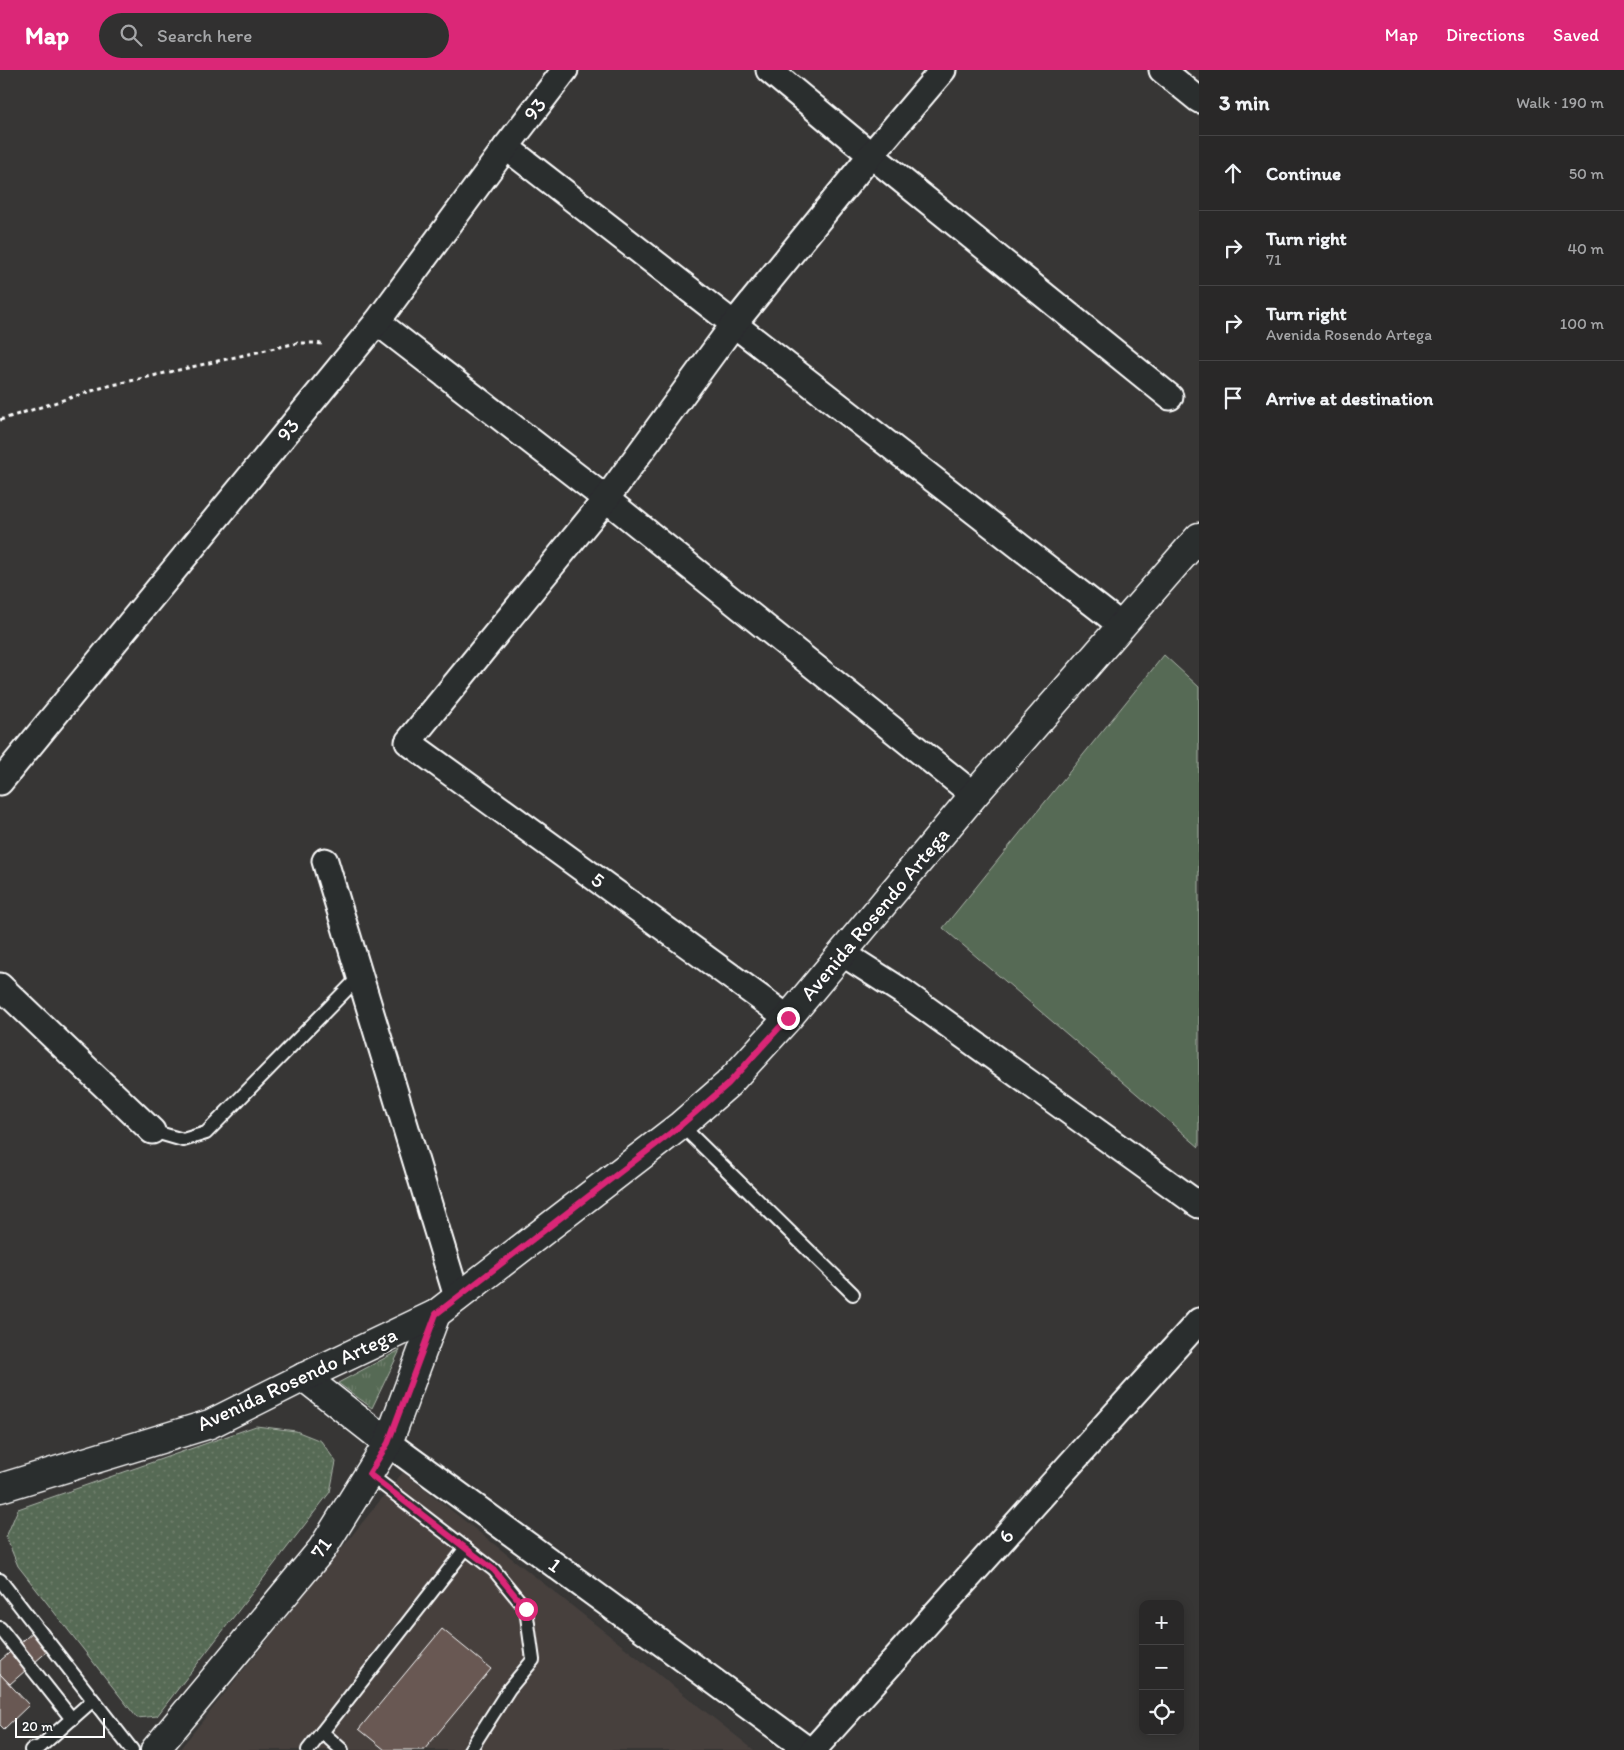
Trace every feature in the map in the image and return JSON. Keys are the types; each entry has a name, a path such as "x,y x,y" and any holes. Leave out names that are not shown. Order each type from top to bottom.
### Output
{"main road":[{"name":"Avenida Rosendo Artega","path":"0,1488 210,1424 436,1314 681,1125 728,1084 788,1018 974,795 1199,537"},
{"name":"71","path":"155,1750 322,1548 388,1443 436,1314"},
{"name":"1","path":"304,1377 388,1443"}],"street":[{"name":"93","path":"0,782 377,322 506,146 565,70"},
{"path":"769,70 871,156 1170,397"},
{"path":"606,499 734,324 943,70"},
{"path":"1162,70 1199,100"},
{"path":"506,146 1122,626"},
{"path":"377,322 606,499 974,795"},
{"name":"5","path":"606,499 408,742 788,1018"},
{"path":"325,861 457,1297"},
{"path":"842,953 903,992 1199,1205"},
{"path":"0,986 152,1131"},
{"name":"6","path":"813,1750 1199,1322"},
{"name":"1","path":"388,1443 808,1750"}],"lane":[{"path":"152,1131 183,1140 206,1133 360,976"},
{"path":"681,1125 853,1294"},
{"path":"369,1474 494,1570 526,1609 533,1660 509,1689 470,1750"},
{"path":"308,1750 466,1548"},
{"path":"0,1580 132,1750"},
{"path":"0,1628 72,1719"},
{"path":"31,1750 40,1747 93,1700"},
{"path":"322,1732 342,1750"}],"path":[{"path":"0,420 104,387 297,343 315,343 332,347 349,356"}],"shaded area":[{"path":"403,1472 754,1750 179,1750"}],"green space":[{"path":"1164,655 1199,687 1199,1147 943,928"},
{"path":"400,1350 372,1408 338,1383"},
{"path":"256,1426 296,1431 321,1441 336,1462 330,1492 157,1716 137,1718 18,1566 6,1537 18,1509"}],"building":[{"path":"442,1629 491,1669 424,1750 385,1750 359,1729"},
{"path":"34,1631 50,1649 10,1684 0,1674 0,1661"},
{"path":"0,1674 29,1705 4,1729 0,1725"}],"route":[{"path":"526,1609 494,1570 369,1474 388,1443 436,1314 681,1125 728,1084 788,1018"}]}
